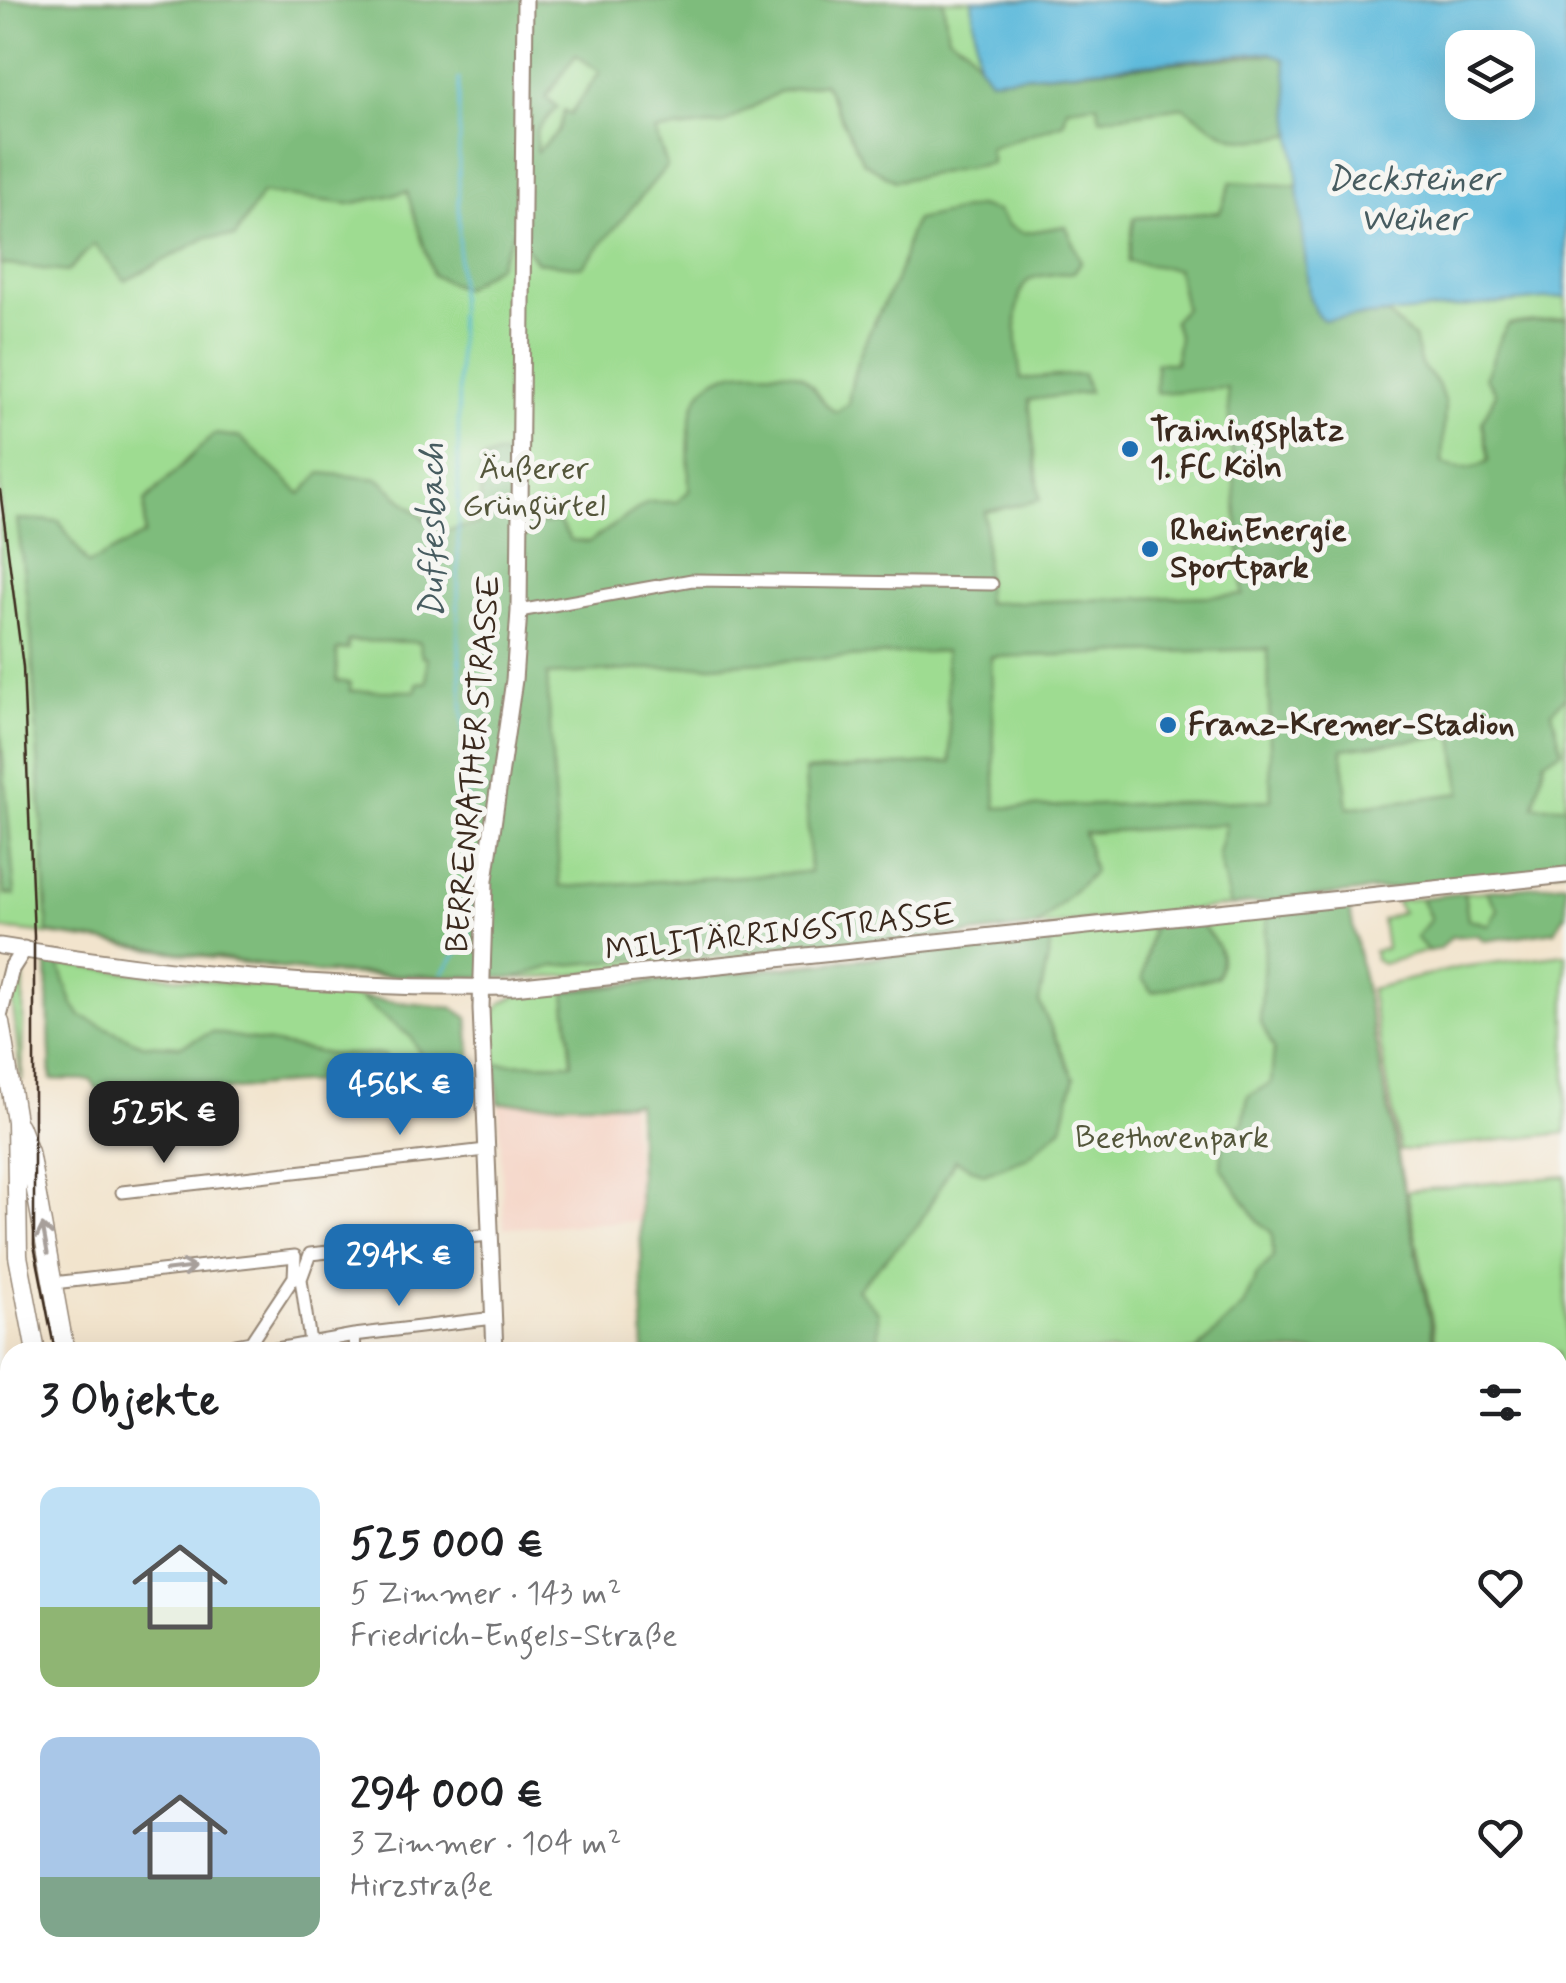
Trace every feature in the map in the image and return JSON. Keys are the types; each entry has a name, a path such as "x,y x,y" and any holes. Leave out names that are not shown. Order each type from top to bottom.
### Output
{"main road":[{"name":"BERRENRATHER STRASSE","path":"495,1342 482,988 485,880 514,677 519,612 525,0"},
{"name":"MILITÄRRINGSTRASSE","path":"0,946 274,982 482,988 613,980 1566,875"},
{"path":"0,1013 11,969 24,949"},
{"path":"0,1022 16,1121 18,1256 34,1342"},
{"path":"16,1121 29,1152 64,1342"},
{"path":"25,1305 34,1294 42,1292 60,1316"}],"street":[{"path":"519,612 692,580 992,584"},
{"path":"122,1192 486,1150"},
{"path":"490,1236 310,1254 302,1279 310,1342 494,1318"},
{"path":"53,1283 295,1256 294,1276 255,1339 249,1342"},
{"path":"354,1335 355,1342"}],"shaded area":[{"path":"499,1103 630,1103 640,1221 504,1228"}],"green space":[{"name":"Äußerer Grüngürtel","path":"0,0 1566,0 1566,869 541,978 311,972 0,929"},
{"path":"0,0 943,0 948,36 966,46 990,79 1278,54 1288,70 1293,91 1294,134 1258,139 1234,137 1183,107 1100,118 1097,104 1067,108 1064,123 989,148 992,163 895,181 863,162 824,83 779,92 723,124 655,131 667,166 582,267 537,262 514,232 498,265 463,289 433,275 407,192 349,204 262,193 235,237 208,237 125,281 94,244 67,272 0,264","holes":["576,55 600,72 570,115 564,111 558,132 537,151 536,131 557,107 546,97"]},
{"path":"1231,182 1299,186 1309,295 1324,320 1387,314 1414,338 1421,365 1438,384 1445,404 1442,463 1447,465 1473,467 1489,460 1482,422 1496,393 1485,377 1509,324 1566,318 1566,696 1552,711 1562,751 1545,760 1534,806 1566,806 1566,869 1230,906 1218,853 1226,824 1084,833 1094,872 1036,927 827,949 812,944 555,966 514,978 313,972 48,933 31,632 17,519 59,521 88,564 144,535 145,501 214,434 240,437 301,494 321,473 379,479 439,532 479,524 482,460 497,454 511,456 511,515 519,528 558,521 571,540 589,542 648,502 677,502 689,491 694,407 713,380 732,373 788,372 804,378 836,412 848,404 862,350 899,272 916,220 978,206 997,211 1008,225 1023,233 1066,226 1081,262 1074,272 1033,278 1020,295 1016,324 1021,379 1083,374 1089,392 1029,400 1040,500 985,512 986,603 1243,595 1227,388 1156,393 1156,363 1175,363 1179,337 1173,321 1185,308 1177,269 1128,262 1134,218 1220,212","holes":["348,641 419,642 422,657 427,658 427,682 417,683 416,691 350,691 350,683 337,681 337,650 348,649","1268,649 1271,800 996,808 991,657","945,651 951,762 805,771 810,872 560,887 547,675","1454,735 1461,793 1348,808 1342,749"]},
{"path":"0,723 15,895 5,894 0,868"},
{"path":"1566,883 1566,914 1555,931 1484,941 1478,935 1451,937 1440,949 1428,951 1416,937 1431,919 1421,898 1464,893 1468,919 1489,925 1498,909 1486,891"},
{"path":"1486,891 1498,909 1490,925 1468,919 1464,893"},
{"path":"1421,898 1431,920 1417,937 1428,951 1382,964 1375,960 1374,951 1386,949 1382,920 1402,912 1395,901"},
{"name":"Beethovenpark","path":"1349,906 1434,1342 644,1342 637,1103 499,1103 492,1019 500,1004 518,995"},
{"path":"1349,906 1434,1342 1205,1342 1243,1306 1257,1274 1273,1258 1272,1233 1258,1221 1221,1167 1223,1137 1243,1123 1248,1096 1271,1083 1274,1049 1260,1021 1267,914"},
{"path":"1199,922 1220,953 1217,977 1152,992 1142,979 1152,926"},
{"path":"1052,938 1039,1002 1074,1078 1062,1127 1028,1157 984,1174 955,1160 919,1224 857,1289 878,1312 879,1342 644,1342 637,1103 499,1103 494,1064 572,1063 565,992"},
{"path":"1566,954 1566,1133 1400,1151 1370,989 1461,967"},
{"path":"47,963 453,1008 468,1018 472,1078 292,1083 106,1103 91,1080 51,1079"},
{"path":"47,963 59,964 72,1003 81,1016 141,1044 181,1046 212,1032 329,1054 384,1055 393,1067 412,1069 420,1054 411,1037 359,998 453,1008 468,1018 472,1078 292,1083 106,1103 91,1080 51,1079"},
{"path":"24,964 21,1080 12,996 13,983"},
{"path":"1566,1176 1566,1342 1436,1342 1407,1191"}],"water":[{"name":"Decksteiner Weiher","path":"972,0 1566,0 1566,297 1323,320 1315,312 1309,295 1285,60 1269,52 990,79 978,63"}],"waterway":[{"name":"Duffesbach","path":"442,974 469,936 467,786 458,629 459,79"}],"tram line":[{"path":"0,490 23,667 34,936 34,1245 53,1342"}],"place":[{"name":"Trainingsplatz 1. FC Köln","path":"1130,449"},
{"name":"RheinEnergie Sportpark","path":"1150,549"},
{"name":"Franz-Kremer-Stadion","path":"1168,725"}]}
